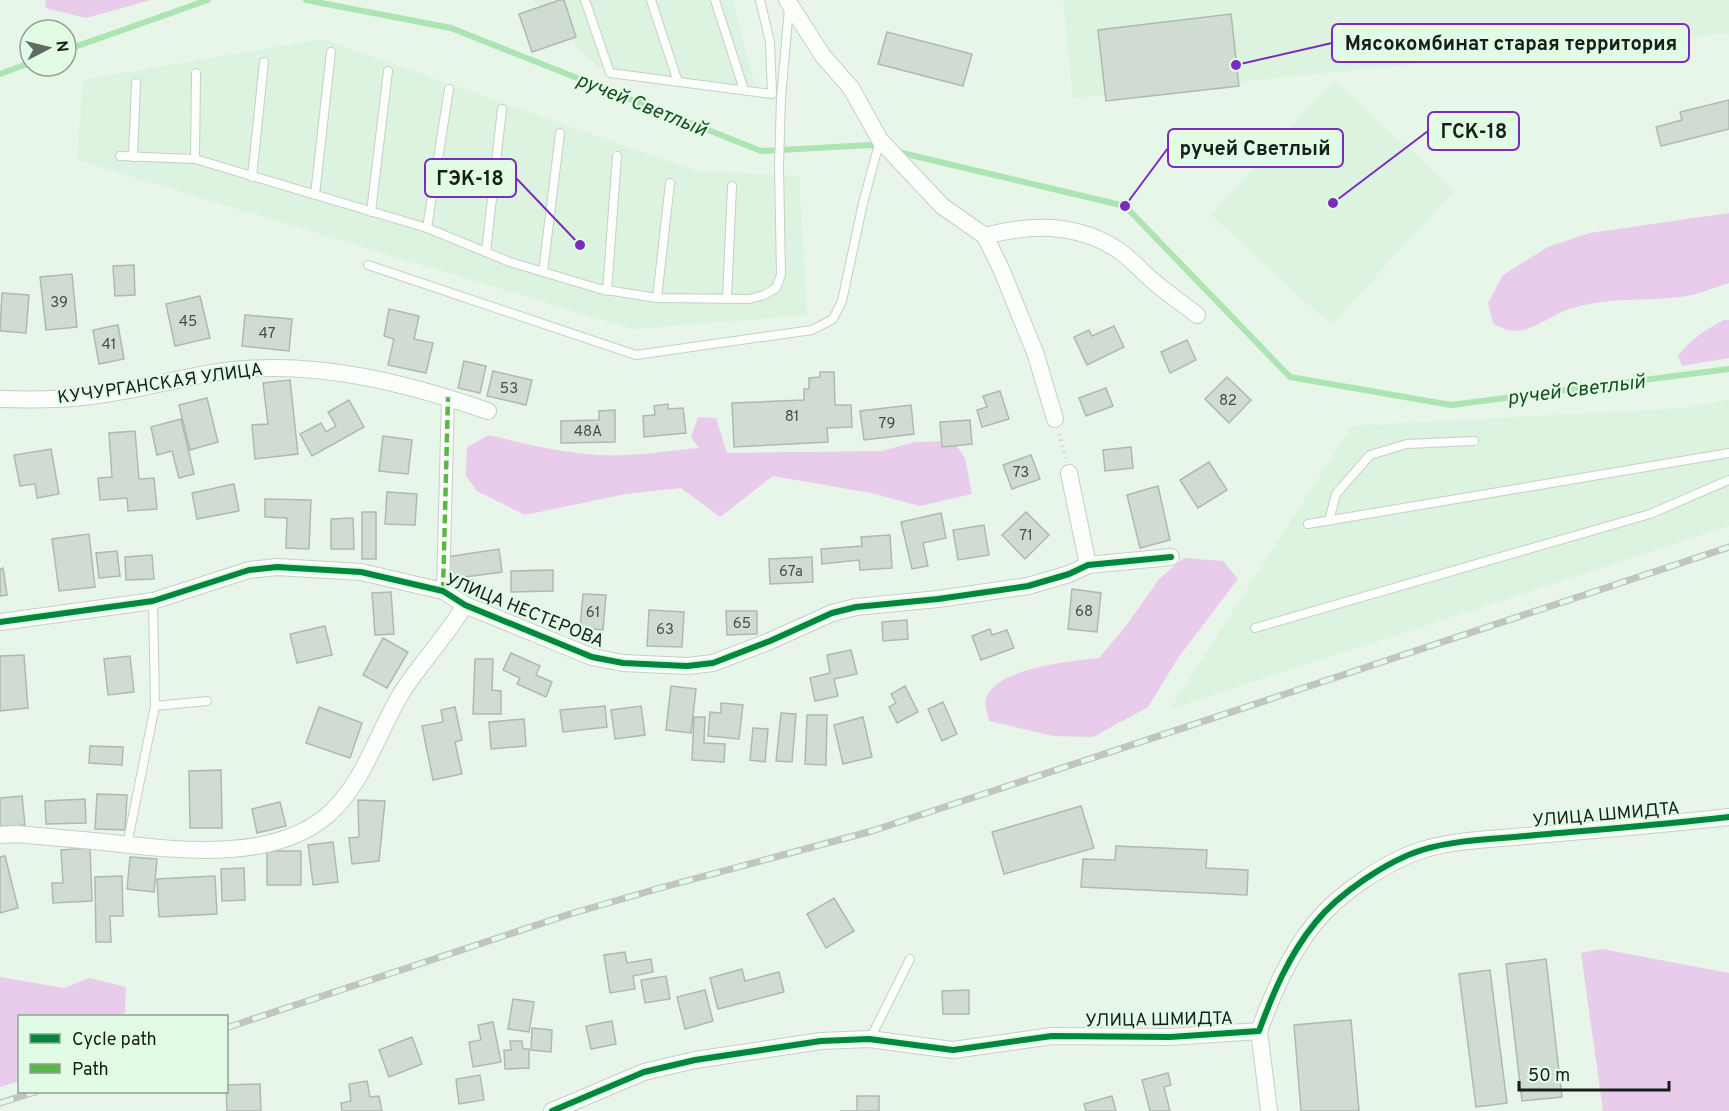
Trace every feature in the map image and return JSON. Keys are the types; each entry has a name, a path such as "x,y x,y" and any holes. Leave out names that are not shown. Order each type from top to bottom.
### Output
{"street":[{"path":"788,2 823,57 851,88 880,141 942,206 985,236 1002,271 1036,355 1055,419"},
{"path":"985,236 1009,230 1051,227 1080,231 1116,248 1154,282 1197,315"},
{"name":"КУЧУРГАНСКАЯ УЛИЦА","path":"0,399 91,396 233,370 296,368 346,373 448,397 488,411"},
{"path":"443,591 448,397"},
{"path":"1070,473 1088,565"},
{"name":"УЛИЦА НЕСТЕРОВА","path":"0,622 153,601 249,570 278,567 362,572 443,591 465,605 592,657 623,663 687,666 713,663 832,613 856,607 1028,586 1069,574 1088,565 1171,557"},
{"path":"0,835 17,834 127,845 215,850 251,846 288,838 313,827 336,808 354,784 389,713 412,677 451,629 465,605"},
{"name":"УЛИЦА ШМИДТА","path":"1269,1111 1259,1031 1272,996 1292,956 1315,922 1345,893 1380,869 1422,850 1469,841 1729,818"},
{"name":"УЛИЦА ШМИДТА","path":"552,1111 579,1105 644,1072 695,1059 821,1041 869,1040 953,1050 1052,1036 1170,1037 1259,1031"}],"lane":[{"path":"585,0 610,73 772,94 771,42 760,0"},
{"path":"651,0 678,82"},
{"path":"715,0 744,90"},
{"path":"120,156 195,159 428,228 510,262 607,291 657,298 748,299 764,295 776,288 781,274 779,166 788,2"},
{"path":"315,195 331,52"},
{"path":"252,177 264,62"},
{"path":"371,212 388,71"},
{"path":"195,159 196,73"},
{"path":"133,157 136,83"},
{"path":"428,228 449,89"},
{"path":"486,252 502,109"},
{"path":"543,272 560,133"},
{"path":"368,265 636,356 812,330 833,319 842,300 863,203 880,141"},
{"path":"607,291 617,156"},
{"path":"657,298 670,183"},
{"path":"727,299 732,186"},
{"path":"1329,521 1336,494 1370,455 1407,444 1474,441"},
{"path":"1308,524 1729,453"},
{"path":"1255,628 1650,514 1729,480"},
{"path":"127,845 154,706 153,601"},
{"path":"154,706 207,701"},
{"path":"869,1040 910,959"}],"path":[{"path":"1055,419 1070,473"}],"shaded area":[{"path":"46,0 151,0 86,18 45,8"},
{"path":"533,0 733,0 757,93 598,67"},
{"path":"1063,0 1729,0 1729,33 1073,98"},
{"path":"322,39 696,171 799,176 807,315 633,329 77,160 83,80"},
{"path":"1334,80 1454,191 1331,325 1211,215"},
{"path":"1729,213 1729,283 1680,297 1589,304 1560,313 1535,326 1519,331 1511,331 1493,323 1488,303 1503,275 1548,247 1590,233"},
{"path":"1724,320 1729,320 1729,358 1682,366 1678,356 1683,350 1699,335"},
{"path":"1729,400 1729,526 1170,709 1352,426 1686,408"},
{"path":"698,417 716,418 727,453 882,451 914,442 953,441 965,458 972,494 920,506 871,493 773,476 720,517 681,488 626,494 525,515 477,491 466,476 467,447 489,435 584,454 648,453 699,448 691,437"},
{"path":"1184,558 1223,561 1238,579 1178,658 1148,707 1093,737 1053,736 989,721 986,698 993,688 1019,673 1036,668 1099,658 1126,626 1159,579"},
{"path":"1602,949 1729,973 1729,1111 1603,1111 1581,953"},
{"path":"0,977 64,988 90,978 126,987 125,1012 122,1015 18,1015 18,1081 0,1087"}],"building":[{"path":"564,0 576,37 532,52 519,14"},
{"path":"1231,14 1239,86 1106,101 1098,30"},
{"path":"887,32 972,54 963,86 878,64"},
{"path":"1729,100 1729,129 1661,146 1656,127 1682,120 1680,112"},
{"path":"134,265 135,295 115,296 113,266"},
{"path":"72,274 77,327 46,330 40,277"},
{"path":"2,293 29,295 26,333 0,331"},
{"path":"200,296 210,338 175,346 166,304"},
{"path":"389,309 419,316 414,339 433,343 426,373 388,365 394,339 384,336"},
{"path":"245,315 292,319 289,351 242,346"},
{"path":"118,325 124,359 99,364 93,330"},
{"path":"1114,326 1124,347 1087,365 1074,337 1089,330 1092,336"},
{"path":"1187,340 1196,360 1170,373 1161,352"},
{"path":"464,361 486,366 480,393 458,388"},
{"path":"493,371 532,380 526,405 487,396"},
{"path":"820,372 834,372 835,405 851,405 852,427 827,428 828,442 734,447 732,403 804,400 804,389 809,389 809,378 820,377"},
{"path":"1227,377 1251,400 1229,423 1205,399"},
{"path":"290,380 298,454 255,459 252,425 268,424 263,383"},
{"path":"1106,388 1113,406 1086,416 1079,398"},
{"path":"1000,391 1009,419 982,427 977,410 987,407 983,396"},
{"path":"207,398 218,442 190,450 179,405"},
{"path":"349,400 364,427 312,456 300,434 321,423 326,432 336,426 328,412"},
{"path":"668,404 668,409 683,408 686,433 644,437 643,416 655,415 654,406"},
{"path":"911,405 914,434 864,440 860,411"},
{"path":"615,410 615,442 561,443 561,421 599,420 599,411"},
{"path":"181,419 194,474 179,478 172,451 157,455 151,427"},
{"path":"970,420 972,444 942,447 940,422"},
{"path":"135,431 139,479 154,478 157,509 128,511 127,498 100,500 98,478 112,477 109,433"},
{"path":"383,436 412,440 408,474 379,471"},
{"path":"1131,447 1133,468 1105,471 1103,450"},
{"path":"51,449 59,494 37,498 35,484 20,486 14,455"},
{"path":"1031,455 1040,479 1012,489 1003,465"},
{"path":"1209,462 1227,490 1198,508 1180,480"},
{"path":"234,484 239,511 197,519 192,493"},
{"path":"1158,486 1170,540 1140,548 1127,495"},
{"path":"387,492 417,494 415,525 385,524"},
{"path":"265,499 311,500 309,549 286,548 287,518 265,517"},
{"path":"362,512 376,512 376,559 362,559"},
{"path":"1026,512 1049,535 1025,559 1002,535"},
{"path":"941,513 946,538 923,543 928,566 912,569 901,522"},
{"path":"353,518 354,549 331,549 331,519"},
{"path":"984,525 989,555 958,560 953,530"},
{"path":"89,534 95,587 59,591 52,539"},
{"path":"890,535 892,568 860,570 859,560 822,564 821,549 862,546 861,537"},
{"path":"499,549 502,572 450,579 447,557"},
{"path":"117,551 120,576 99,578 96,553"},
{"path":"152,555 154,579 126,580 125,557"},
{"path":"812,557 813,582 770,584 769,559"},
{"path":"3,568 7,595 0,596 0,569"},
{"path":"553,570 553,591 511,592 511,571"},
{"path":"1072,589 1101,593 1097,632 1068,629"},
{"path":"391,592 394,634 375,635 372,593"},
{"path":"583,594 606,595 603,630 580,628"},
{"path":"649,610 684,612 682,647 647,646"},
{"path":"726,611 757,611 757,634 727,635"},
{"path":"907,620 908,639 883,641 882,622"},
{"path":"325,626 332,655 297,663 290,634"},
{"path":"990,629 992,635 1007,630 1014,648 981,660 972,636"},
{"path":"383,638 408,652 387,688 363,675"},
{"path":"851,650 857,674 834,679 838,696 815,701 810,678 830,673 827,655"},
{"path":"511,653 540,666 536,675 552,682 546,697 517,684 520,678 503,670"},
{"path":"24,655 28,708 0,711 0,656"},
{"path":"130,656 134,692 108,695 104,659"},
{"path":"475,659 493,659 492,690 501,691 501,714 473,714"},
{"path":"671,686 696,689 691,733 666,730"},
{"path":"905,686 918,712 897,723 889,707 896,703 891,694"},
{"path":"943,702 957,734 942,741 928,709"},
{"path":"721,703 743,705 739,739 708,736 710,712 721,713"},
{"path":"605,706 607,727 563,732 560,710"},
{"path":"641,706 645,735 615,739 611,710"},
{"path":"319,707 362,723 350,758 306,743"},
{"path":"455,707 462,740 455,742 462,774 433,780 422,726 443,722 441,710"},
{"path":"781,713 796,714 792,762 776,761"},
{"path":"807,715 827,715 826,765 805,764"},
{"path":"694,717 705,717 704,743 725,744 724,762 692,760"},
{"path":"863,717 872,757 843,764 834,725"},
{"path":"524,719 526,746 491,749 489,722"},
{"path":"753,728 768,729 765,762 750,760"},
{"path":"90,746 123,747 122,765 89,763"},
{"path":"221,770 222,828 190,828 189,771"},
{"path":"97,794 127,795 125,830 95,829"},
{"path":"22,796 25,825 0,827 0,798"},
{"path":"85,799 86,823 46,824 45,801"},
{"path":"358,800 385,801 379,861 352,864 349,838 359,837"},
{"path":"280,802 286,826 257,833 252,809"},
{"path":"1081,806 1094,848 1004,874 992,832"},
{"path":"333,842 338,882 313,885 308,845"},
{"path":"1116,846 1207,850 1206,868 1248,870 1247,895 1081,887 1083,859 1115,860"},
{"path":"90,848 92,901 53,903 52,883 63,883 61,850"},
{"path":"267,851 301,851 301,885 267,885"},
{"path":"5,856 18,908 0,913 0,857"},
{"path":"130,857 157,859 154,892 127,889"},
{"path":"244,868 245,900 222,901 221,869"},
{"path":"122,876 123,916 110,916 111,942 96,942 95,877"},
{"path":"215,876 217,914 159,917 157,879"},
{"path":"834,898 854,931 826,948 807,914"},
{"path":"625,952 627,963 651,959 653,972 633,976 635,989 610,993 604,955"},
{"path":"1546,959 1562,1097 1522,1101 1506,964"},
{"path":"742,969 745,981 779,972 784,992 718,1009 710,978"},
{"path":"1490,970 1507,1103 1476,1107 1459,974"},
{"path":"666,976 670,999 645,1003 641,980"},
{"path":"705,990 713,1021 685,1029 677,997"},
{"path":"969,990 969,1014 943,1014 942,991"},
{"path":"513,999 534,1002 529,1032 508,1029"},
{"path":"1351,1020 1359,1111 1301,1111 1294,1025"},
{"path":"612,1021 616,1044 591,1049 586,1026"},
{"path":"493,1022 501,1062 473,1067 469,1042 481,1040 478,1025"},
{"path":"532,1028 552,1030 551,1052 531,1050"},
{"path":"412,1037 422,1064 389,1077 379,1050"},
{"path":"510,1041 522,1041 523,1049 529,1049 529,1068 505,1069 504,1050 511,1050"},
{"path":"1168,1073 1171,1085 1164,1087 1170,1111 1150,1111 1142,1080"},
{"path":"480,1075 484,1100 459,1104 456,1079"},
{"path":"367,1081 370,1097 379,1096 382,1111 342,1111 341,1103 351,1101 349,1084"},
{"path":"260,1084 261,1111 227,1111 228,1085"},
{"path":"857,1096 879,1096 879,1111 857,1111"},
{"path":"1112,1096 1116,1111 1086,1111 1084,1104"}],"waterway":[{"name":"ручей Светлый","path":"78,46 208,0"},
{"name":"ручей Светлый","path":"306,0 451,28 761,151 871,145 879,147"},
{"name":"ручей Светлый","path":"0,74 18,67"},
{"name":"ручей Светлый","path":"898,152 1125,206 1290,377 1451,405 1729,369"}],"railway":[{"path":"228,1027 570,914 872,831 1729,547"},
{"path":"0,1103 32,1093"}],"marked path":[{"path":"443,591 448,397"}],"cycle path":[{"path":"0,622 153,601 249,570 277,567 361,572 443,591 465,605 592,657 623,663 687,666 713,663 832,613 856,607 938,599 1028,586 1069,574 1088,565 1171,557"},
{"path":"552,1111 644,1072 695,1060 821,1041 869,1039 953,1050 1052,1036 1170,1037 1259,1031 1283,975 1297,948 1315,923 1350,890 1379,870 1408,855 1447,844 1474,840 1729,817"}],"place":[{"name":"Мясокомбинат старая территория","path":"1236,65"},
{"name":"ГСК-18","path":"1333,203"},
{"name":"ручей Светлый","path":"1125,206"},
{"name":"ГЭК-18","path":"580,245"}]}
